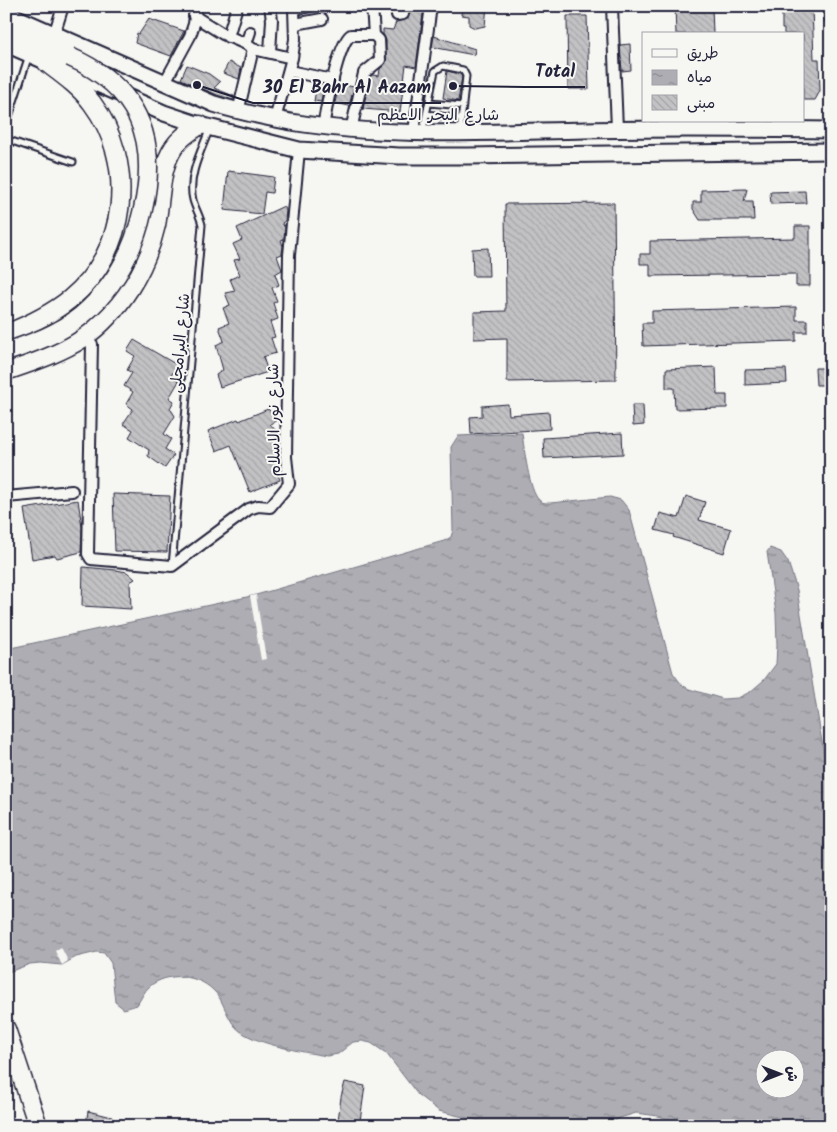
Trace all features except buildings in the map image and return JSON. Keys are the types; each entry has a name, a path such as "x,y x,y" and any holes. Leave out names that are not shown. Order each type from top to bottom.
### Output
{"highway":[{"path":"6,28 90,66 122,92 134,109 143,128 148,148 150,170 148,190 134,243 112,283 97,301 62,329 42,340 6,352"},
{"path":"6,334 49,315 71,298 90,278 105,255 115,230 120,208 121,185 119,163 104,121 92,102 76,86 47,63"},
{"path":"6,371 58,352 82,338 105,321 123,298 138,273 148,250 156,225 167,160 174,146 185,135 205,126"},
{"path":"6,1029 38,1126"}],"main road":[{"name":"شارع البحر الاعظم","path":"6,13 238,112 322,127 418,132 461,126 831,130"},
{"path":"6,44 164,112 205,126 299,150 400,156 831,151"}],"street":[{"path":"54,35 63,6"},
{"path":"228,36 237,6"},
{"path":"270,6 272,20 270,52"},
{"path":"275,119 292,58 295,39 294,9 310,6"},
{"path":"397,15 403,14 405,6"},
{"path":"418,132 431,6"},
{"path":"612,6 617,129"},
{"path":"830,6 831,20"},
{"path":"351,130 364,73 380,60 379,40 374,35 369,9"},
{"path":"195,11 228,36 249,47 292,58"},
{"path":"165,82 190,36 194,24 195,11"},
{"path":"295,24 322,18"},
{"path":"238,112 250,32"},
{"path":"322,127 339,54 348,37 351,35 374,35"},
{"path":"289,71 333,80"},
{"name":"شارع نور الاسلام","path":"172,566 249,509 258,506 270,507 289,484 286,457 289,255 299,150"},
{"path":"92,344 88,556 95,561 172,566"},
{"path":"6,497 72,491"}],"lane":[{"path":"6,126 29,54"},
{"path":"418,132 427,114 435,71 443,66 462,70 466,73 461,126 427,114"},
{"path":"429,102 463,106"},
{"name":"شارع البرامجلى","path":"172,566 202,228 191,187 205,126"},
{"path":"6,139 73,162"},
{"path":"831,270 831,324"}],"water":[{"path":"522,433 532,488 539,500 550,503 610,497 621,500 629,510 673,673 682,685 689,689 723,699 738,698 750,692 764,680 776,664 777,645 776,613 767,552 770,548 781,552 788,562 797,590 825,760 831,767 831,1126 693,1126 658,1116 636,1113 620,1118 606,1126 499,1126 439,1111 418,1095 386,1053 371,1043 353,1042 338,1054 327,1056 282,1047 248,1036 240,1031 232,1022 217,994 206,985 191,978 173,977 157,981 148,988 137,1005 124,1009 115,1002 111,963 104,953 97,952 76,957 62,965 30,964 6,973 6,649 256,595 444,541 451,537 453,530 451,447 458,436"}],"pier":[{"path":"256,595 266,659 261,660 250,596"},
{"path":"61,947 68,961 62,965 55,951"}],"place":[{"name":"30 El Bahr Al Aazam","path":"197,85"},
{"name":"Total","path":"453,86"}]}
